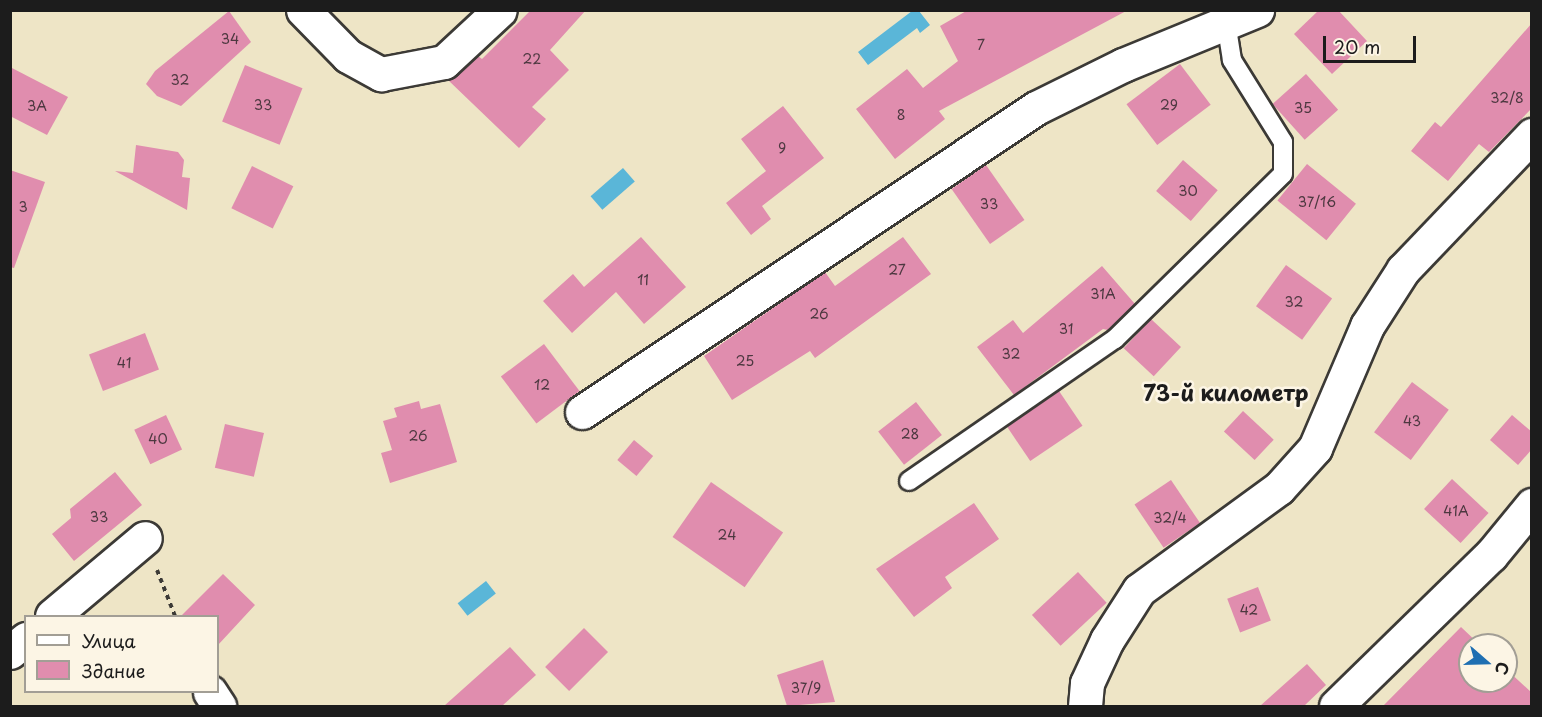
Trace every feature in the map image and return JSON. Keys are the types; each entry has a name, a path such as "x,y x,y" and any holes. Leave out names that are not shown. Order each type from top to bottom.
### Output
{"street":[{"path":"303,10 348,56 381,74 444,62 500,10"},
{"path":"582,412 1036,108 1123,65 1227,27 1257,10"},
{"path":"1085,706 1087,682 1107,640 1139,590 1279,488 1315,448 1367,326 1403,270 1532,135"},
{"path":"1335,706 1491,555 1532,505"},
{"path":"53,615 145,538"},
{"path":"10,652 24,641"},
{"path":"211,693 219,706"}],"lane":[{"path":"909,482 1115,339 1284,174 1283,142 1232,60 1227,27"}],"path":[{"path":"145,538 176,615"}],"water":[{"path":"912,11 919,11 930,25 920,33 917,28 868,65 858,52"},
{"path":"623,168 635,182 602,210 591,196"},
{"path":"486,581 496,594 467,616 458,603"}],"building":[{"path":"531,10 586,10 550,50 569,70 532,107 546,119 519,148 448,80 478,56 482,59"},
{"path":"968,10 1128,10 939,111 945,119 895,159 856,109 907,69 923,88 958,61 940,26"},
{"path":"1319,10 1338,10 1367,41 1332,74 1294,34"},
{"path":"229,11 251,42 181,106 157,96 146,84 155,71"},
{"path":"1532,23 1532,108 1489,152 1479,144 1448,181 1411,151 1435,122 1441,127"},
{"path":"1180,64 1211,105 1157,145 1126,104"},
{"path":"245,65 302,88 280,145 222,122"},
{"path":"10,67 68,97 47,135 10,116"},
{"path":"1306,74 1338,110 1305,140 1273,104"},
{"path":"783,106 824,158 762,206 771,219 751,235 726,203 766,171 741,139"},
{"path":"136,145 178,152 184,160 182,177 190,178 187,210 115,171 133,173"},
{"path":"1183,160 1218,190 1191,221 1156,191"},
{"path":"1307,164 1356,204 1326,240 1277,201"},
{"path":"986,165 1024,220 990,244 952,189"},
{"path":"252,166 293,186 273,228 231,208"},
{"path":"10,170 45,182 14,268 10,267"},
{"path":"641,237 686,287 644,324 616,292 572,333 543,301 573,274 584,287"},
{"path":"903,237 931,274 815,358 810,351 732,400 704,356 825,272 835,286"},
{"path":"1286,265 1332,299 1302,340 1256,306"},
{"path":"1102,266 1135,304 1108,330 1103,329 1014,395 977,347 1013,320 1023,333"},
{"path":"1151,319 1181,347 1154,376 1124,348"},
{"path":"145,333 159,369 103,391 89,355"},
{"path":"544,344 580,391 536,424 501,376"},
{"path":"1412,382 1449,410 1411,460 1374,432"},
{"path":"1059,391 1082,426 1030,461 1007,426"},
{"path":"419,401 421,409 440,404 457,462 390,483 381,453 392,450 383,421 397,417 394,408"},
{"path":"916,402 942,435 904,465 878,432"},
{"path":"1243,411 1274,440 1255,460 1224,431"},
{"path":"166,415 182,449 150,464 134,430"},
{"path":"1512,415 1532,432 1532,449 1518,465 1490,440"},
{"path":"225,424 264,433 254,477 215,468"},
{"path":"634,440 653,456 636,476 617,460"},
{"path":"115,472 142,505 74,561 52,534 71,518 70,509"},
{"path":"1452,479 1489,513 1461,543 1424,509"},
{"path":"1171,480 1200,523 1164,548 1135,505"},
{"path":"711,482 783,532 745,587 673,537"},
{"path":"974,503 999,539 945,577 952,588 914,617 876,569"},
{"path":"1078,572 1107,603 1061,646 1032,615"},
{"path":"223,574 255,605 219,644 219,615 182,615"},
{"path":"1258,587 1271,621 1240,632 1227,599"},
{"path":"1461,627 1467,633 1458,633 1458,693 1518,693 1518,680 1532,693 1532,706 1383,706"},
{"path":"584,628 608,652 569,691 545,667"},
{"path":"510,647 536,675 502,706 444,706"},
{"path":"823,660 835,702 787,706 777,675"},
{"path":"1307,664 1326,685 1304,706 1260,706"}],"district":[{"name":"73-й километр","path":"1226,392"}]}
